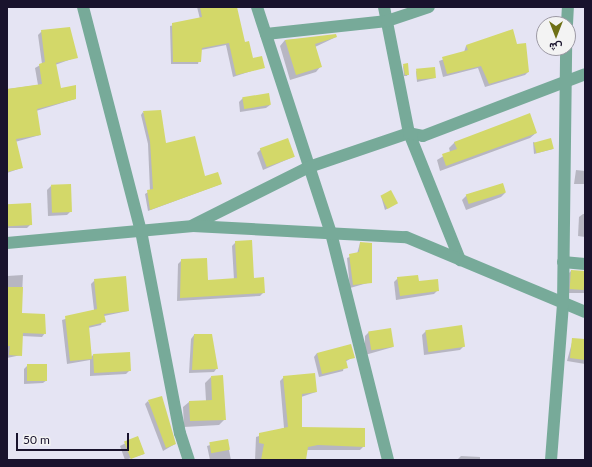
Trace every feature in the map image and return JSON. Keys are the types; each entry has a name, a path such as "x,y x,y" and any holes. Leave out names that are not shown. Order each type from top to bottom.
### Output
{"street":[{"path":"83,7 140,231 180,433 189,460"},
{"path":"257,7 331,233 388,460"},
{"path":"384,7 409,133 460,260"},
{"path":"266,34 387,21 429,7"},
{"path":"551,460 563,305 566,56"},
{"path":"192,226 309,167 409,133 423,136 585,74"},
{"path":"7,243 192,226 406,237 563,305 585,312"},
{"path":"563,262 585,264"}],"building":[{"path":"200,7 237,7 245,42 249,41 253,58 262,56 265,68 236,75 229,43 202,48 201,62 173,62 172,23 202,17"},
{"path":"70,27 78,58 56,63 61,88 76,85 76,99 37,109 41,135 16,139 23,168 7,172 7,89 42,84 39,64 45,62 41,30"},
{"path":"513,29 517,44 526,43 529,72 489,84 481,66 447,74 442,57 468,50 466,45"},
{"path":"336,34 337,37 315,44 322,67 296,75 285,40"},
{"path":"408,63 409,75 405,75 403,64"},
{"path":"435,67 436,78 417,80 416,69"},
{"path":"269,93 271,105 244,109 242,97"},
{"path":"161,110 166,143 195,136 205,176 218,172 222,184 150,210 147,190 153,189 150,141 143,111"},
{"path":"530,113 537,133 446,166 442,154 457,149 454,142"},
{"path":"288,138 295,157 267,167 260,148"},
{"path":"551,138 554,149 536,153 534,143"},
{"path":"503,183 506,193 469,204 466,194"},
{"path":"71,184 72,212 52,213 51,185"},
{"path":"391,190 398,203 387,209 380,196"},
{"path":"31,203 32,225 8,226 7,204"},
{"path":"252,240 254,278 264,277 265,293 180,298 181,259 207,258 208,280 237,278 235,241"},
{"path":"360,242 372,243 372,283 353,285 349,254 359,252"},
{"path":"571,270 585,271 584,290 570,289"},
{"path":"418,275 419,281 438,279 439,291 400,296 397,277"},
{"path":"126,276 129,311 104,314 106,322 89,326 92,359 70,361 65,316 97,309 94,279"},
{"path":"7,287 23,287 22,313 45,314 46,334 23,333 22,356 9,355 10,346 7,346"},
{"path":"462,325 465,347 428,352 425,330"},
{"path":"391,328 394,347 371,350 368,332"},
{"path":"194,334 212,334 218,369 192,370"},
{"path":"572,338 585,339 585,360 570,358"},
{"path":"351,344 355,358 346,360 348,368 322,374 317,353"},
{"path":"130,352 131,371 94,373 93,354"},
{"path":"27,364 47,364 47,381 27,381"},
{"path":"315,373 317,392 302,394 302,427 365,428 365,447 318,445 308,447 306,460 261,460 264,444 259,443 259,433 288,427 283,376"},
{"path":"223,375 226,420 190,421 189,401 212,400 211,376"},
{"path":"162,396 176,444 166,448 148,400"},
{"path":"138,436 145,454 131,459 124,441"},
{"path":"228,439 230,450 211,453 209,442"}]}
